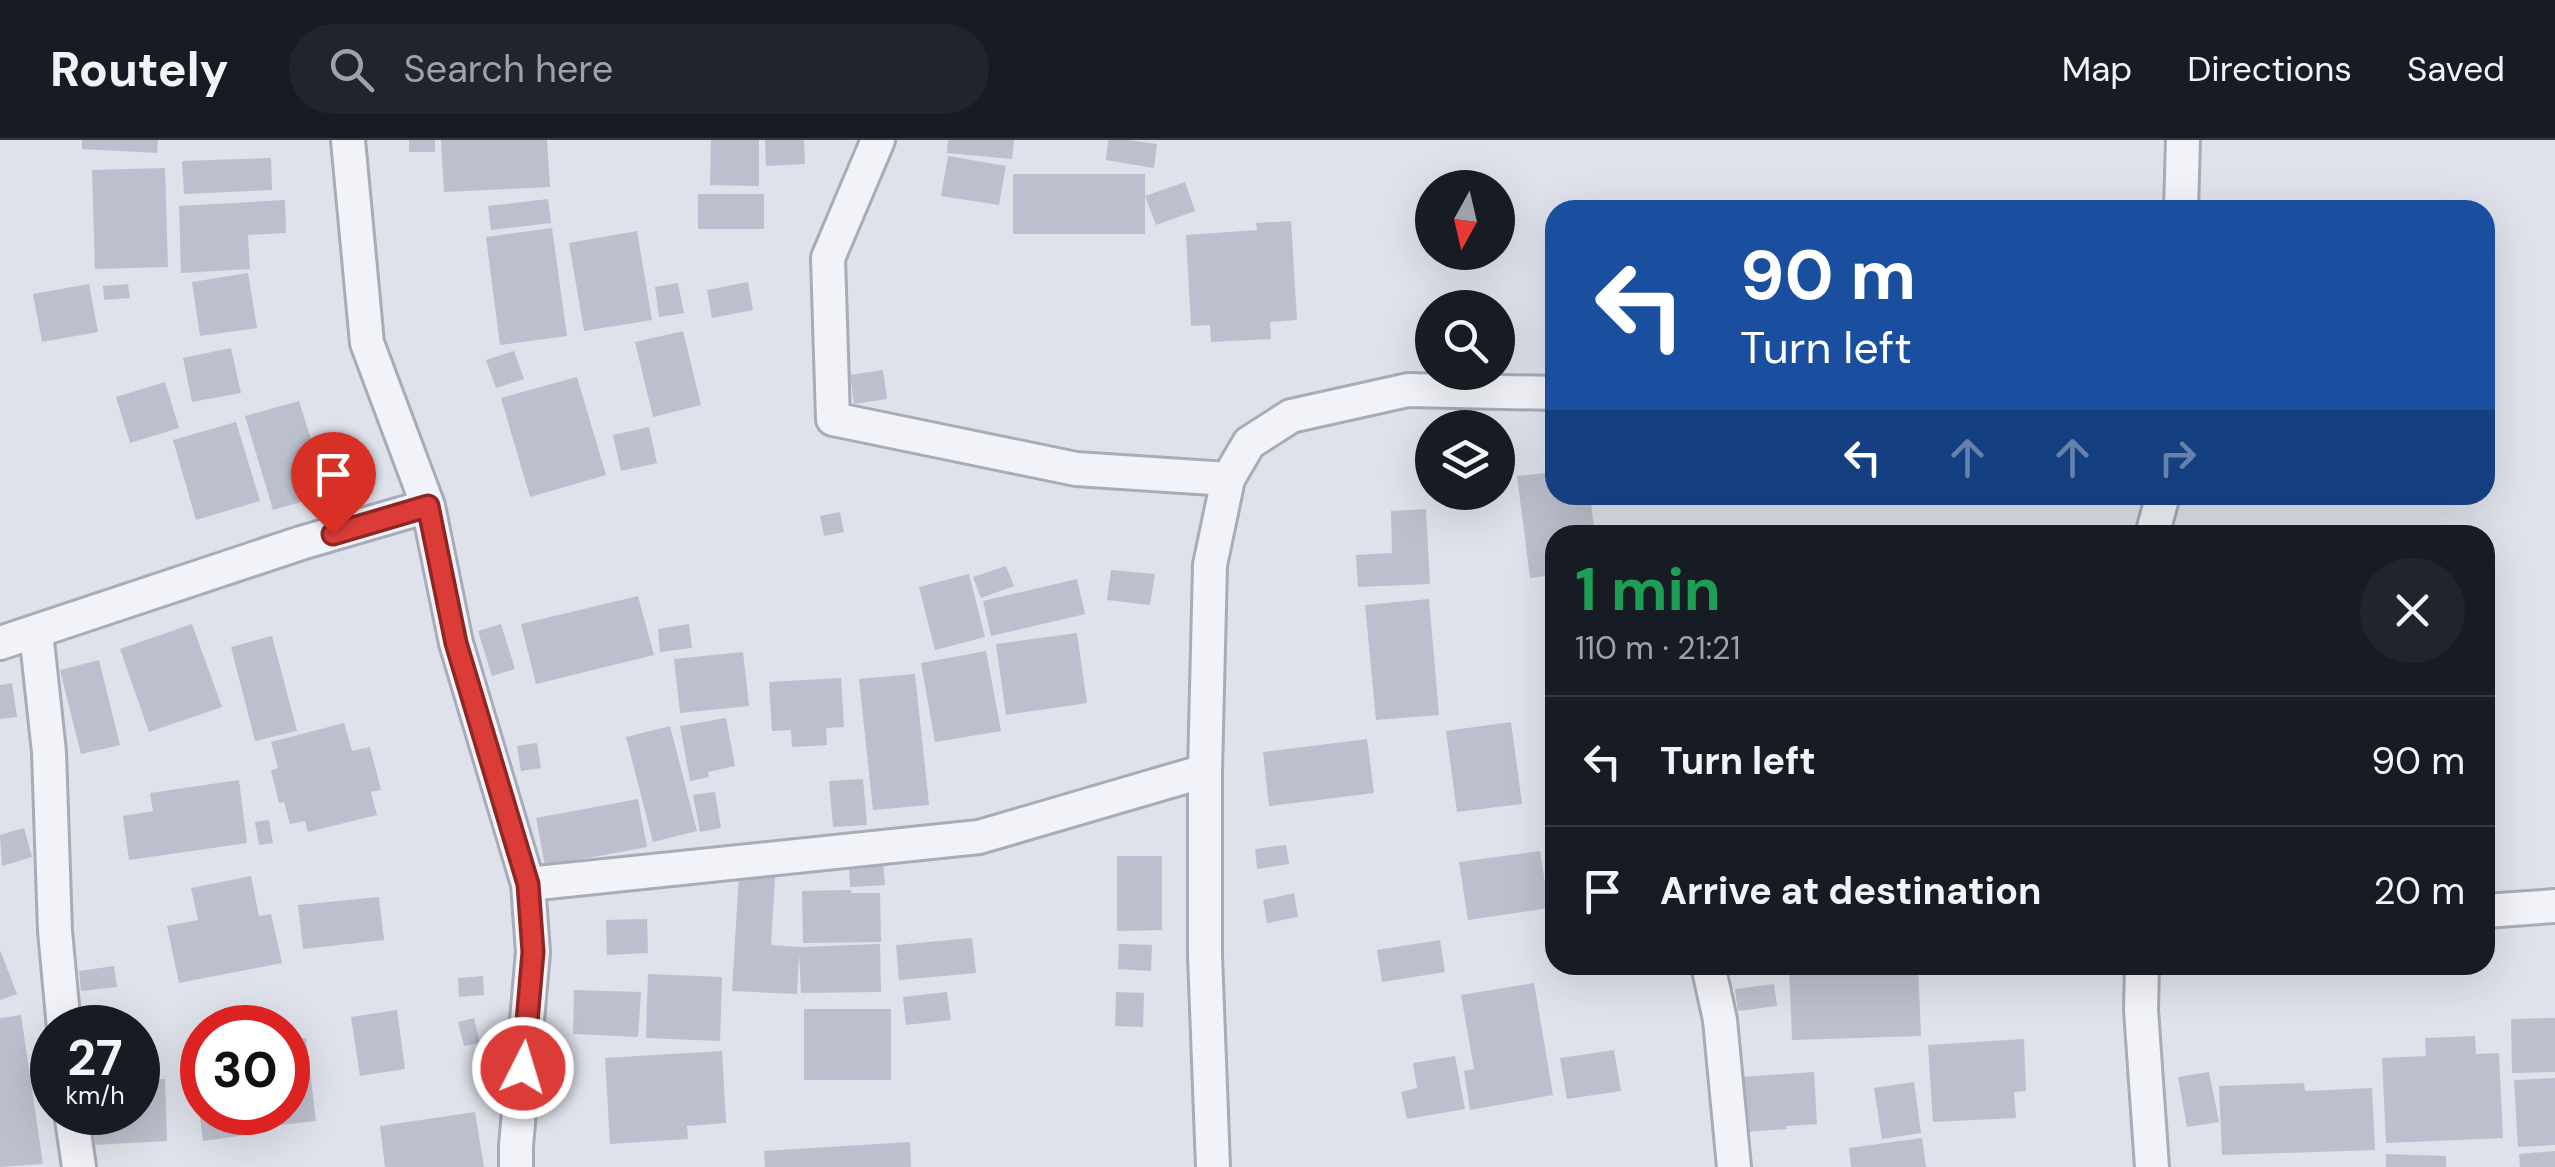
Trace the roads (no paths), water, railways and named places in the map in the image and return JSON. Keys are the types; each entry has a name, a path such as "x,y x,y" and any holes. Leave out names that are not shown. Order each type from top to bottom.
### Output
{"street":[{"path":"348,140 367,343 428,506 456,643 528,884 533,952 516,1167"},
{"path":"878,140 828,258 833,418 1076,469 1228,480"},
{"path":"2180,200 2183,140"},
{"path":"1213,1167 1205,955 1204,772 1210,565 1228,480 1249,443 1290,416 1408,390 1545,393"},
{"path":"0,644 301,543 428,506"},
{"path":"36,632 49,752 55,931 62,1005"},
{"path":"528,884 979,837 1204,772"},
{"path":"2495,909 2555,906"},
{"path":"1710,975 1720,1020 1734,1167"},
{"path":"2142,975 2152,1167"},
{"path":"74,1135 78,1167"}]}
